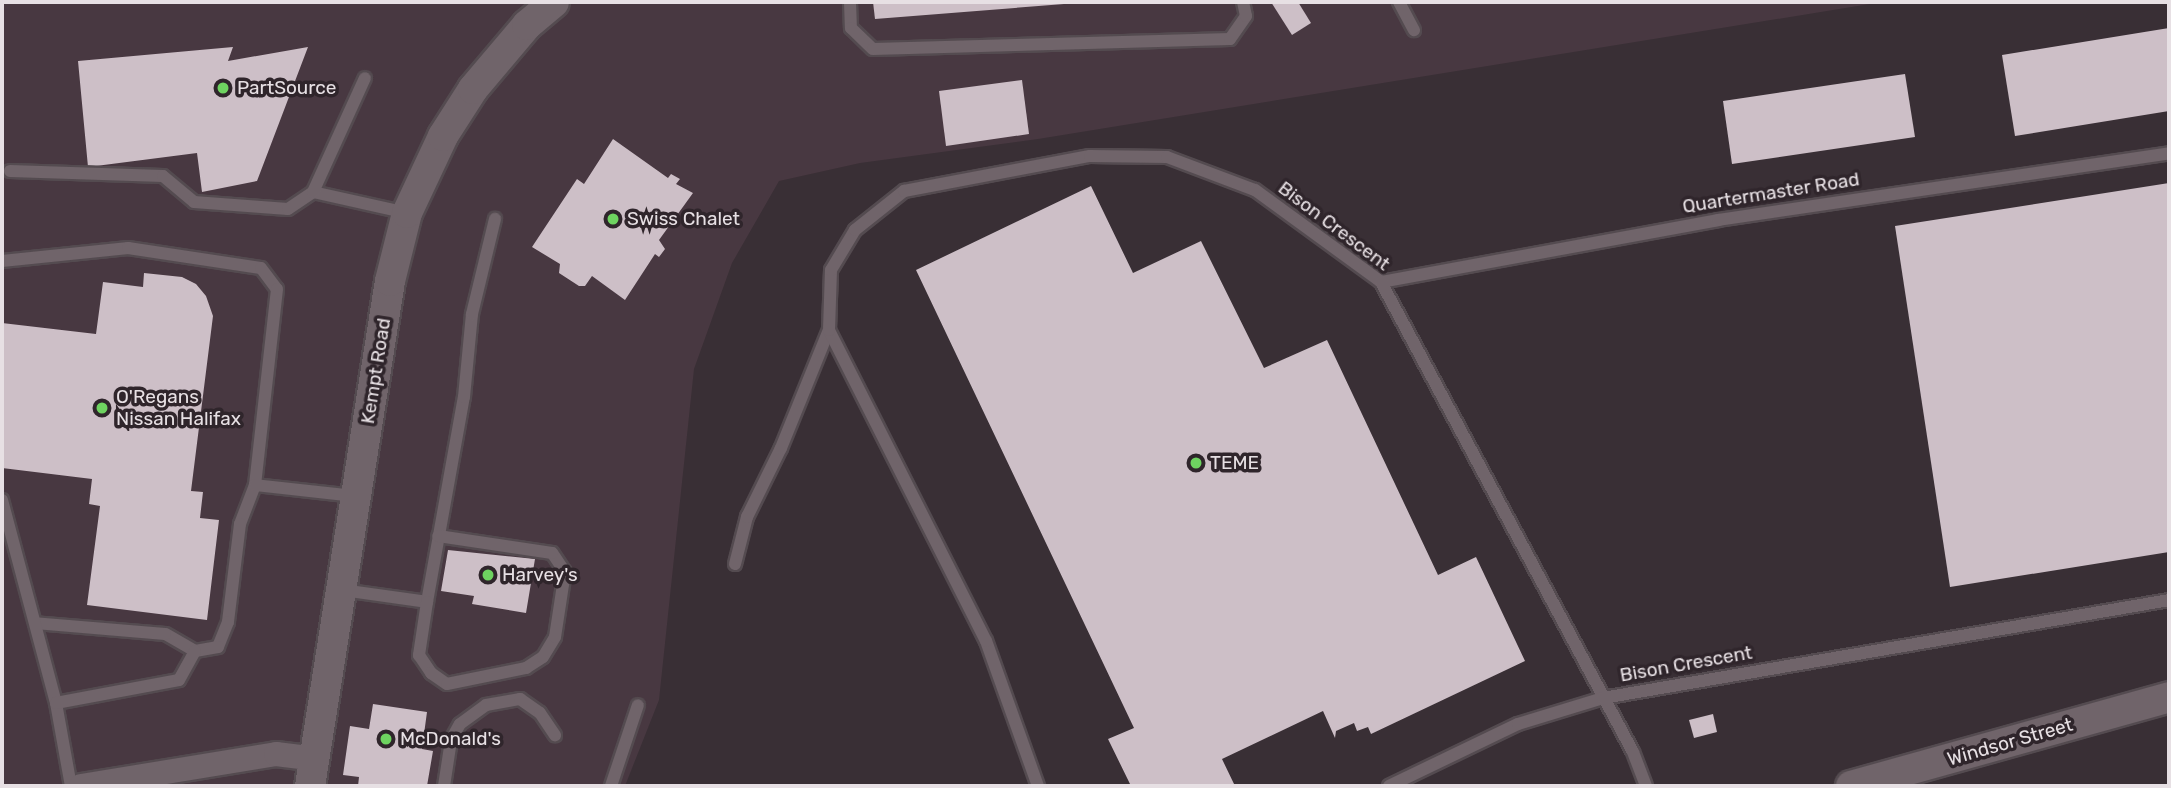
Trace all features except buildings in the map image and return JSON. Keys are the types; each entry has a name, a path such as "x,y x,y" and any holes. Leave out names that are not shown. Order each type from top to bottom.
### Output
{"street":[{"name":"Kempt Road","path":"312,772 390,281 407,213 443,136 473,89 527,25 554,2"},
{"name":"Windsor Street","path":"1851,786 2169,697"},
{"path":"81,786 276,754 312,772"}],"lane":[{"path":"850,2 851,28 873,49 1230,39 1246,16 1243,2"},
{"path":"1399,2 1414,30"},
{"path":"10,171 163,176 194,202 288,209 313,192 365,78"},
{"name":"Quartermaster Road","path":"1381,282 1718,220 2169,153"},
{"name":"Bison Crescent","path":"1038,786 986,641 829,330 831,270 855,230 904,191 1090,156 1167,157 1255,190 1381,282 1603,698 2169,600"},
{"path":"313,192 407,213"},
{"path":"438,536 552,553 565,572 555,637 543,657 526,668 447,684 431,673 419,655 438,536 464,397 472,314 495,219"},
{"path":"2,261 128,248 261,268 276,289 255,485 240,524 228,622 218,647 195,651 165,634 35,623"},
{"path":"735,564 747,517 782,448 829,330"},
{"path":"255,485 356,496"},
{"path":"2,500 56,703 71,786"},
{"path":"342,590 427,602"},
{"path":"56,703 179,680 195,651"},
{"path":"1389,786 1518,724 1603,698 1646,786"},
{"path":"444,786 451,740 460,724 486,705 520,699 540,713 555,735"},
{"path":"611,786 638,705"}],"shaded area":[{"path":"2,2 1882,2 1038,139 860,163 779,181 732,263 694,369 659,700 625,786 2,786"}],"place":[{"name":"PartSource","path":"223,88"},
{"name":"Swiss Chalet","path":"613,219"},
{"name":"O'Regans Nissan Halifax","path":"102,408"},
{"name":"TEME","path":"1196,463"},
{"name":"Harvey's","path":"488,575"},
{"name":"McDonald's","path":"386,739"}]}
